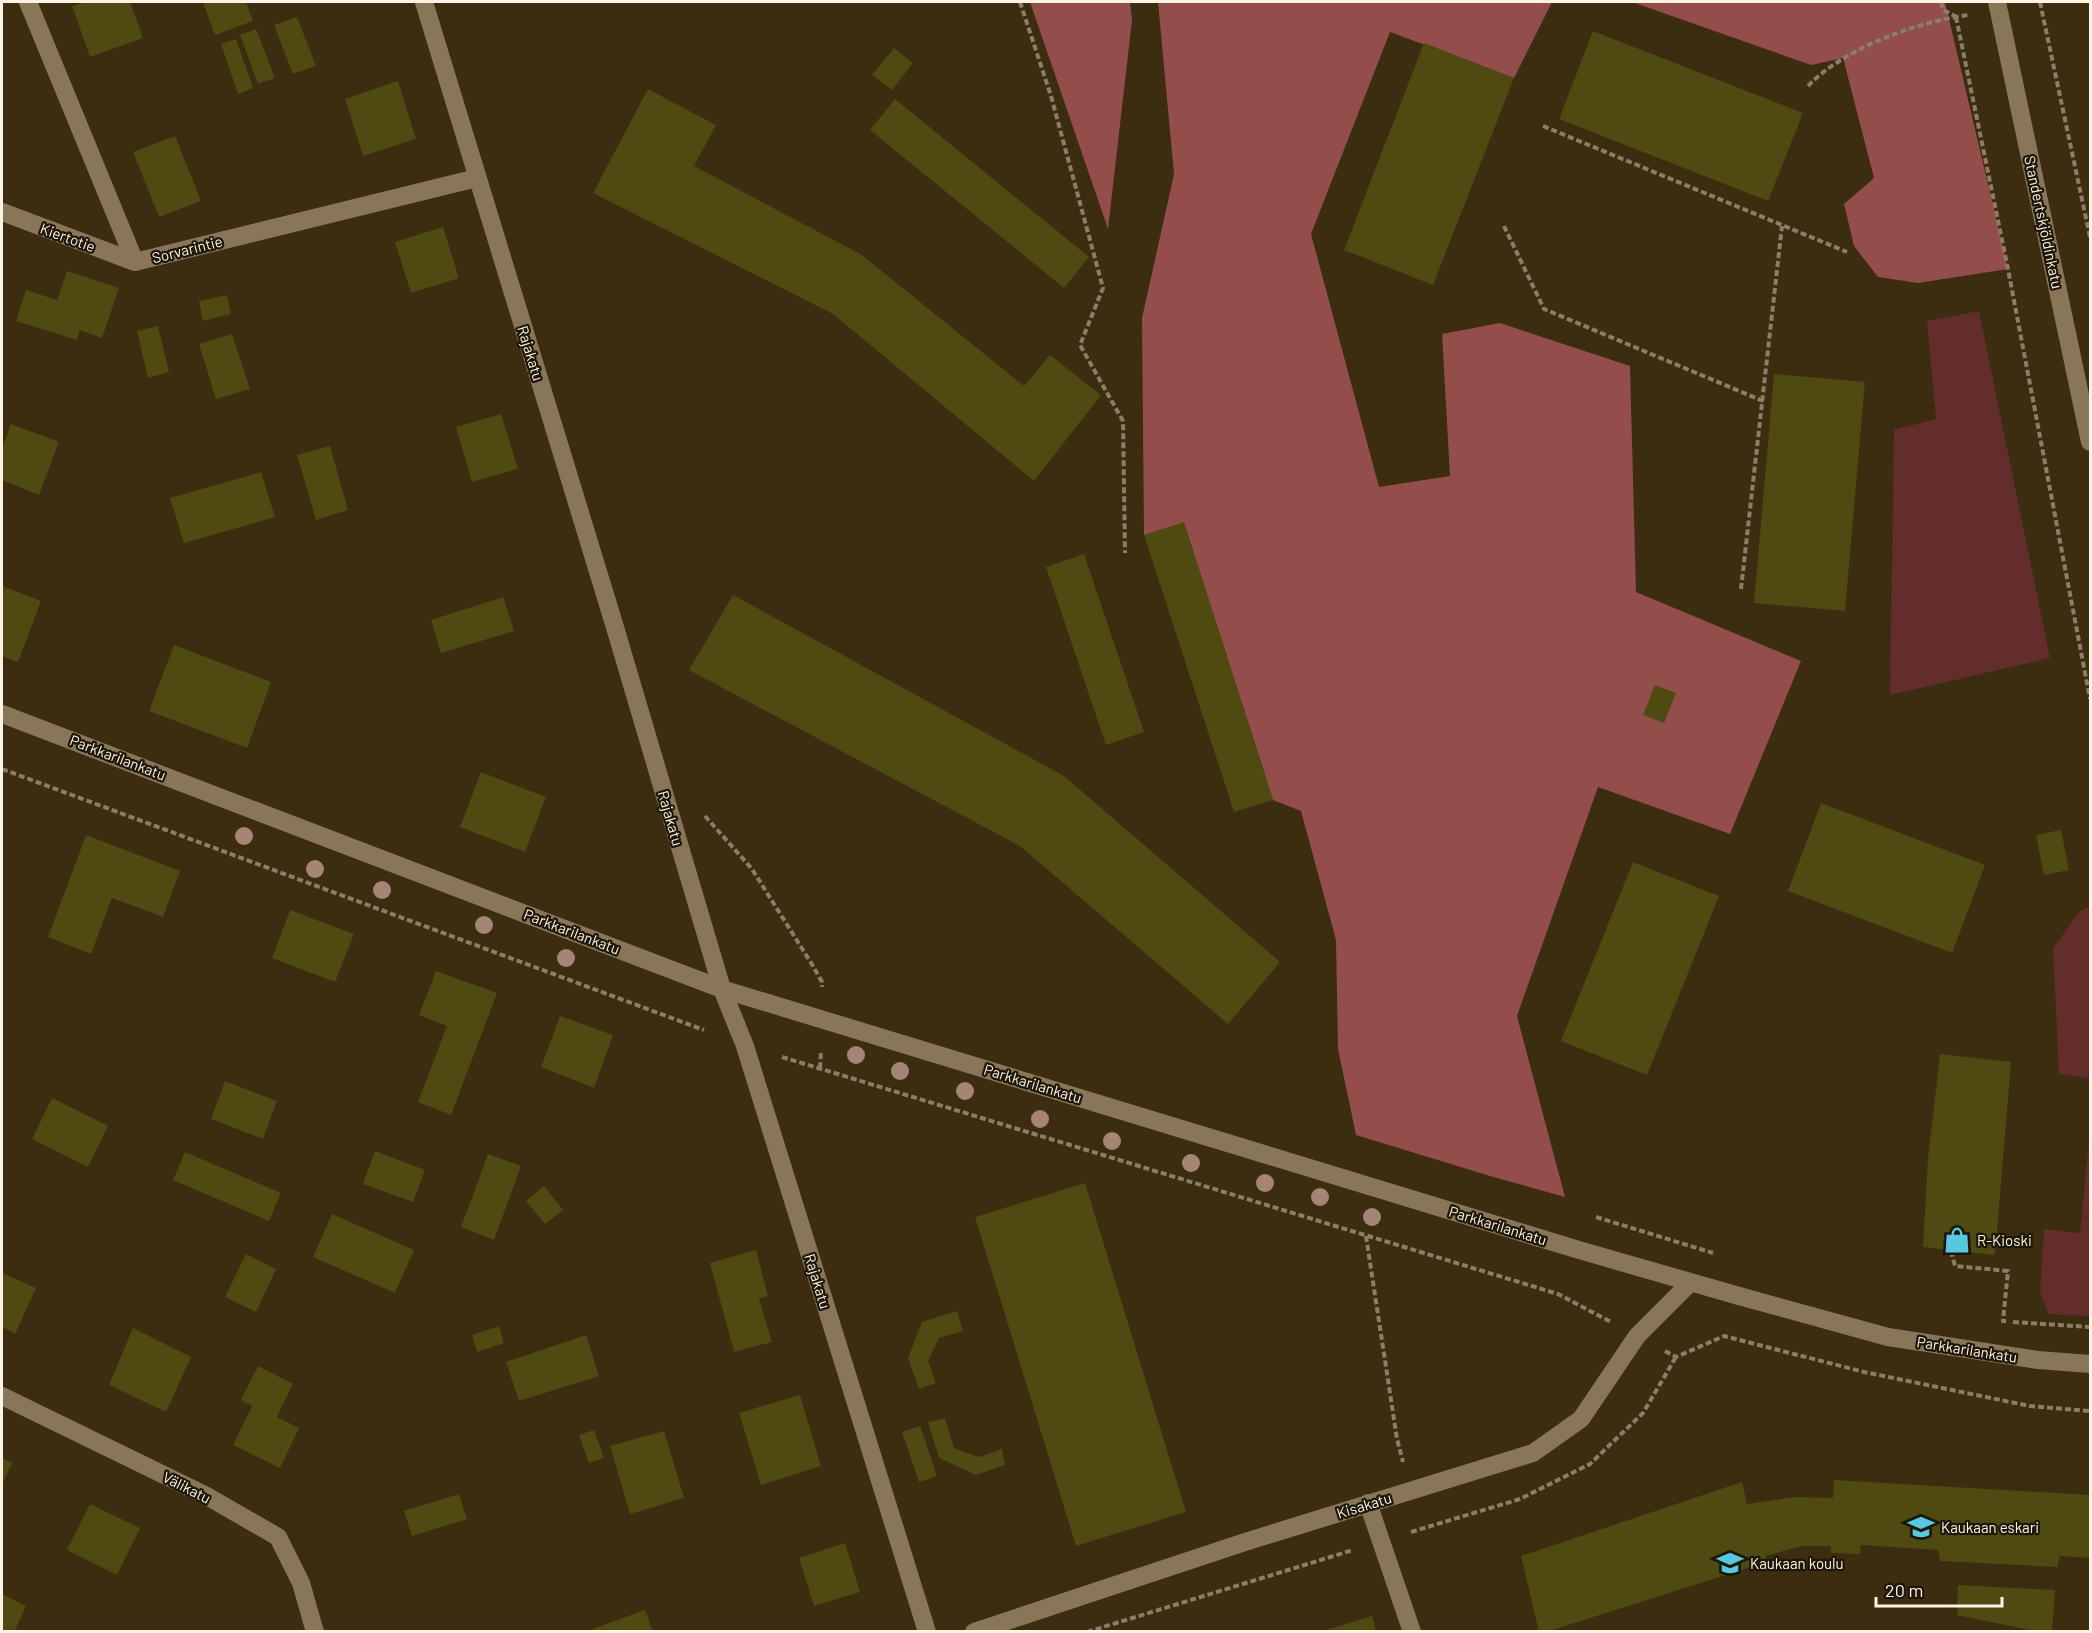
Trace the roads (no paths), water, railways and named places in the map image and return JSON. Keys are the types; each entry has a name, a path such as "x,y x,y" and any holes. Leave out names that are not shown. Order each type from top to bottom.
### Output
{"street":[{"name":"Sorvarintie","path":"28,2 135,262 477,178"},
{"name":"Rajakatu","path":"424,2 614,624 722,989 745,1046 927,1632"},
{"name":"Standertskjöldinkatu","path":"1997,2 2091,442"},
{"name":"Kiertotie","path":"2,212 135,262"},
{"name":"Parkkarilankatu","path":"2,714 722,989 1690,1282 1888,1337 2038,1360 2091,1364"},
{"name":"Kisakatu","path":"974,1632 1245,1542 1533,1453 1581,1419 1638,1336 1690,1282"},
{"name":"Välikatu","path":"2,1396 205,1495 278,1537 301,1583 315,1632"},
{"path":"1368,1503 1412,1632"}],"place":[{"name":"R-Kioski","path":"1957,1240"},
{"name":"Kaukaan eskari","path":"1921,1527"},
{"name":"Kaukaan koulu","path":"1730,1563"}]}
